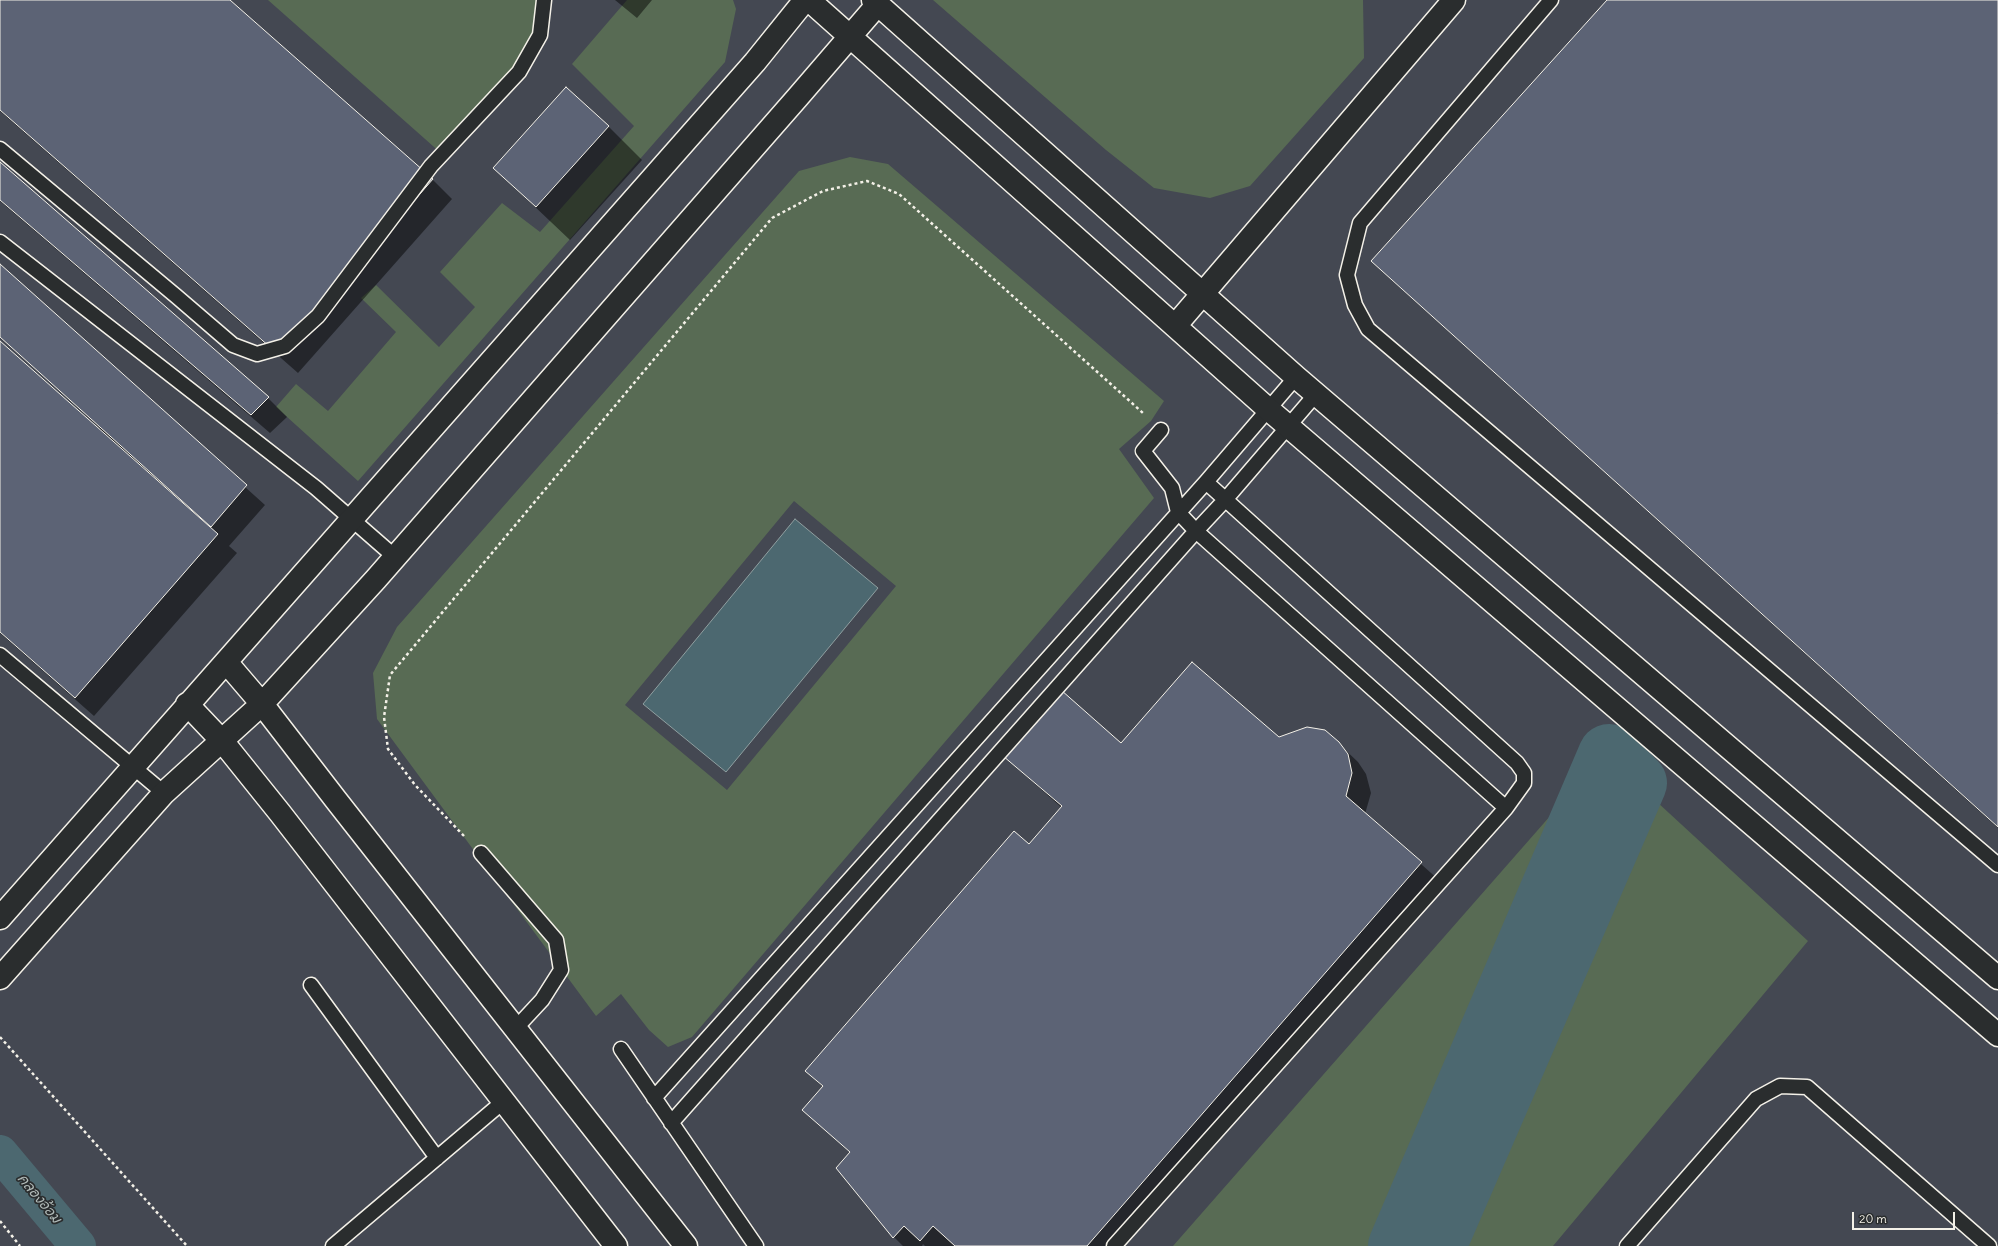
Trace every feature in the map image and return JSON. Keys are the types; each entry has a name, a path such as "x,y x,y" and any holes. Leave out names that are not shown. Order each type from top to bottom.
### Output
{"street":[{"path":"0,918 188,704 227,663 755,62 805,0"},
{"path":"809,0 1288,426 1998,1035"},
{"path":"1175,326 1454,0"},
{"path":"0,978 164,793 222,742 262,704 395,557 850,36 876,2 1316,394 1998,978"},
{"path":"227,663 262,704 686,1246"},
{"path":"188,704 222,742 504,1101 609,1243"}],"lane":[{"path":"0,149 233,345 257,354 285,346 318,316 431,166 519,72 540,35 544,0"},
{"path":"1551,0 1360,223 1347,275 1354,305 1368,329 1998,865"},
{"path":"0,242 316,488 395,557"},
{"path":"654,1098 1206,482 1296,376"},
{"path":"671,1123 1225,500 1316,394"},
{"path":"1161,430 1143,451 1172,488 1178,512 1196,531 1506,808"},
{"path":"1114,1246 1506,808 1524,783 1524,773 1517,763 1206,482"},
{"path":"0,655 164,793"},
{"path":"481,853 556,940 561,970 542,1000 515,1029"},
{"path":"311,985 437,1158"},
{"path":"621,1049 756,1246"},
{"path":"1627,1246 1756,1099 1780,1086 1807,1087 1989,1246"},
{"path":"333,1246 504,1101"}],"path":[{"path":"481,853 415,785 388,749 384,717 390,675 772,218 823,191 867,181 899,194 1161,430"},
{"path":"0,1037 187,1246"},
{"path":"0,1221 20,1246"}],"shaded area":[{"path":"0,0 1998,0 1998,1246 0,1246"}],"green space":[{"path":"268,0 546,0 550,3 549,32 442,154"},
{"path":"627,0 733,0 736,9 725,62 358,481 276,407 296,384 328,411 396,332 361,298 376,285 439,347 475,307 440,272 502,203 540,232 634,126 572,64"},
{"path":"933,0 1363,0 1364,58 1250,186 1210,198 1154,188 1106,150"},
{"path":"850,157 888,164 1164,401 1151,421 1119,449 1154,498 692,1037 668,1047 649,1030 621,994 596,1016 377,719 373,673 397,627 799,171","holes":["794,501 896,586 727,790 625,705"]},
{"path":"1601,758 1394,1246 1173,1246"},
{"path":"1644,790 1808,941 1553,1246 1436,1246"}],"water":[{"path":"795,519 878,588 726,772 643,704"}],"building":[{"path":"0,0 230,0 433,179 279,355 0,110"},
{"path":"1607,0 1998,0 1998,827 1371,261"},
{"path":"566,87 609,126 536,207 493,168"},
{"path":"0,162 269,397 251,415 0,200"},
{"path":"0,264 247,485 211,527 0,337"},
{"path":"0,341 218,534 75,698 0,632"},
{"path":"1192,662 1279,737 1307,727 1325,730 1339,742 1348,754 1352,773 1346,796 1422,862 1087,1246 955,1246 933,1226 920,1241 904,1226 893,1238 836,1168 850,1152 802,1110 823,1086 805,1071 1014,831 1029,844 1062,806 1003,756 1061,690 1121,743"}],"waterway":[{"path":"1399,1246 1609,755 1636,783 1435,1246"},
{"name":"คลองอ้อม","path":"0,1153 78,1246"}]}
